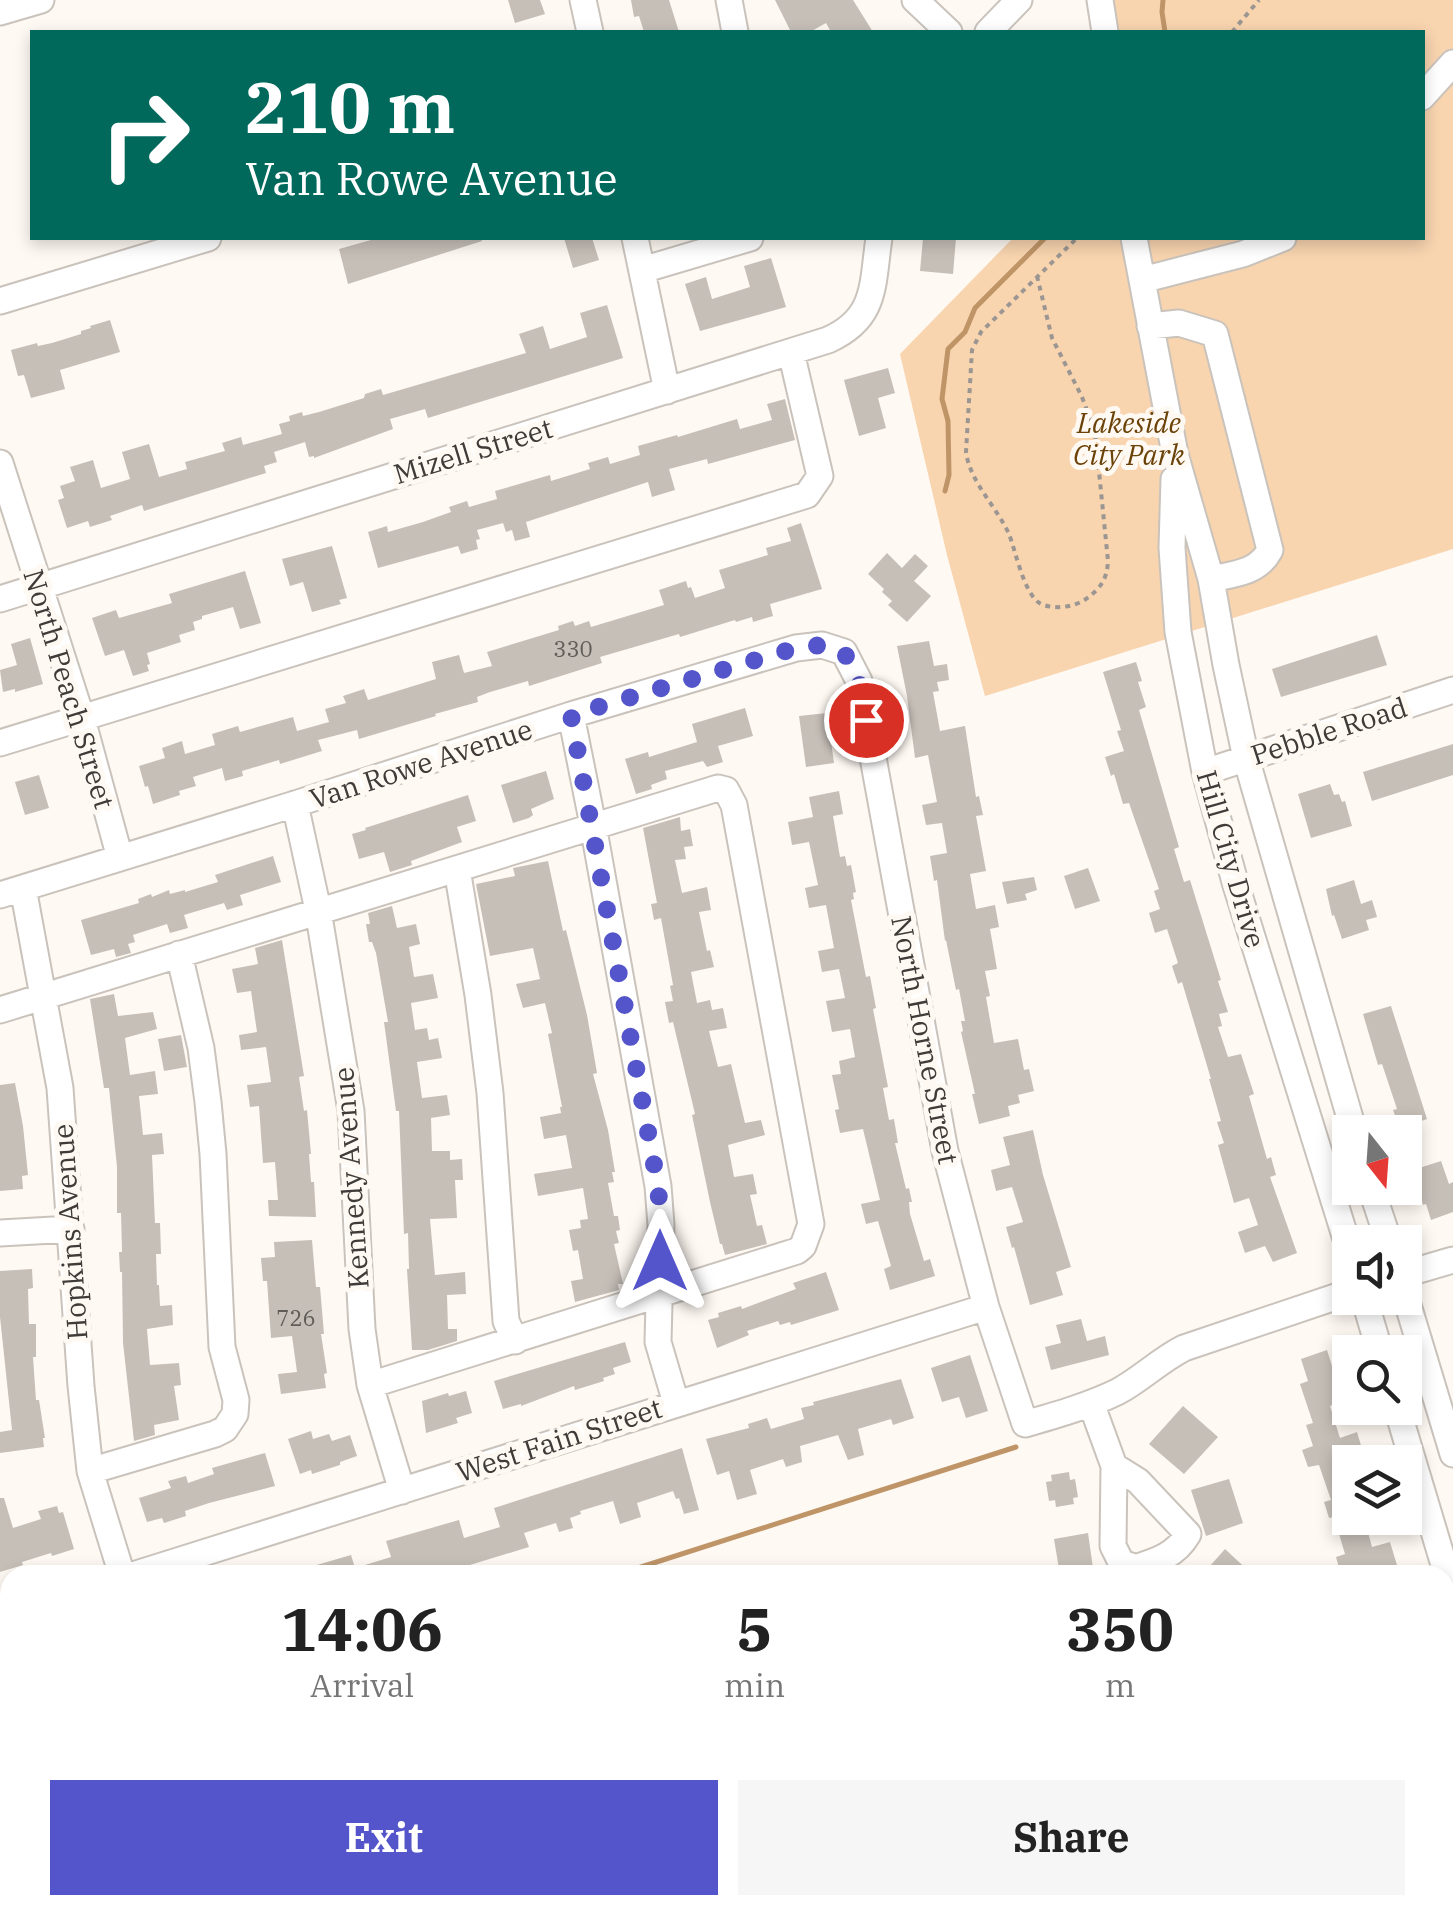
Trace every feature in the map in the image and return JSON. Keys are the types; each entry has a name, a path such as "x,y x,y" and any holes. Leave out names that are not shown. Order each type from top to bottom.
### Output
{"street":[{"path":"0,12 41,0"},
{"path":"583,0 590,30"},
{"path":"729,0 735,30"},
{"path":"915,0 947,30"},
{"path":"990,30 1019,0"},
{"path":"1100,0 1105,30"},
{"path":"1425,94 1453,63"},
{"path":"0,302 202,240"},
{"path":"636,240 667,391"},
{"path":"642,270 743,240"},
{"name":"Mizell Street","path":"0,599 828,340 848,331 862,315 870,297 879,240"},
{"name":"Hill City Drive","path":"1134,240 1175,454 1211,579 1246,758 1349,1115"},
{"path":"1142,280 1243,254 1279,240"},
{"path":"1150,326 1179,323 1215,334 1270,550 1253,569 1211,579"},
{"path":"0,743 807,495 820,476 790,352"},
{"name":"Hill City Drive","path":"1175,454 1172,548 1178,632 1205,772 1235,882 1342,1225"},
{"name":"North Peach Street","path":"0,462 82,719 120,858"},
{"name":"Van Rowe Avenue","path":"11,891 796,648 822,645 844,652"},
{"name":"North Horne Street","path":"844,652 859,681 945,1151 986,1306 1025,1424 1092,1403"},
{"name":"Pebble Road","path":"1205,772 1453,690"},
{"path":"571,715 658,1186 658,1342 676,1402"},
{"path":"0,1010 593,825 718,788 726,790 734,805 812,1224 803,1246 659,1296 370,1385"},
{"name":"Kennedy Avenue","path":"296,804 351,1111 362,1329 370,1385 402,1492"},
{"path":"457,869 490,1093 506,1322 516,1340"},
{"name":"Hopkins Avenue","path":"11,891 45,998 60,1088 90,1471 119,1565"},
{"path":"90,1471 215,1434 225,1429 235,1414 236,1400 222,1347 208,1102 201,1048 179,954"},
{"path":"0,1233 71,1229"},
{"path":"1422,1269 1453,1260"},
{"path":"1114,1466 1092,1403 1120,1390 1184,1348 1332,1298"},
{"name":"West Fain Street","path":"165,1565 986,1306"},
{"path":"1411,1315 1453,1454"},
{"path":"1402,1425 1444,1565"}],"path":[{"path":"1234,30 1260,0"},
{"path":"1037,276 1052,338 1082,397 1094,432 1108,561 1107,576 1098,591 1078,604 1059,608 1041,604 1031,595 1006,529 968,464 966,452 972,350 981,332 1037,276 1075,240"}],"green space":[{"name":"Lakeside City Park","path":"1113,0 1453,0 1453,549 985,696 900,354 1011,240 1425,240 1425,30 1118,30"}],"building":[{"path":"508,0 540,0 545,14 515,23"},
{"path":"631,0 669,0 678,30 643,30 639,16 634,17"},
{"path":"775,0 853,0 872,30 830,30 826,23 814,30 790,30"},
{"path":"371,240 482,241 348,284 339,249"},
{"path":"565,240 593,240 599,260 573,268"},
{"path":"923,240 956,240 953,274 920,271"},
{"path":"771,258 786,307 700,331 685,284 706,277 712,299 750,287 744,266"},
{"path":"607,305 623,358 428,418 425,409 390,419 393,429 314,458 309,457 305,442 274,452 277,462 264,466 266,473 144,511 142,505 90,527 88,521 67,528 58,500 64,498 60,486 75,481 70,467 93,460 101,488 130,479 122,452 149,444 159,477 187,469 185,462 225,451 222,443 241,437 243,445 282,434 279,424 290,421 289,416 319,412 381,389 383,395 526,353 519,334 543,326 550,349 587,337 580,313"},
{"path":"110,320 120,352 60,370 65,389 31,398 24,375 18,376 11,350 52,343"},
{"path":"888,368 895,393 878,398 886,428 859,436 844,380"},
{"path":"785,399 795,440 708,464 707,459 669,469 675,490 652,497 648,482 526,522 530,537 515,541 512,530 506,532 503,523 477,530 478,549 461,554 458,546 378,568 368,532 387,526 388,532 423,522 451,512 449,507 467,501 469,507 497,499 495,491 550,475 551,481 590,469 588,463 608,457 610,464 640,455 638,446 677,435 737,419 740,429 772,420 767,404"},
{"path":"801,523 822,589 770,604 773,616 753,622 752,617 735,620 600,657 602,663 529,686 528,681 490,692 477,697 478,702 359,739 357,730 318,740 322,751 242,771 243,776 225,781 222,768 193,777 196,786 153,804 148,786 145,787 139,766 165,758 162,748 182,741 185,754 215,745 212,734 238,726 240,732 293,717 297,731 329,722 325,709 346,703 343,696 364,689 368,700 436,679 432,662 459,655 464,673 492,666 487,652 559,630 558,626 589,621 591,627 664,605 659,590 686,581 695,598 725,588 719,570 768,555 766,548 791,541 787,528"},
{"path":"332,546 347,598 339,600 341,604 312,612 303,582 290,586 282,559"},
{"path":"887,553 902,568 915,554 928,566 914,581 931,596 907,622 888,605 892,601 868,574"},
{"path":"245,571 261,623 240,629 233,607 202,616 193,622 195,630 179,635 181,642 147,653 149,671 133,676 124,650 105,656 92,618 116,610 119,618 172,603 169,594"},
{"path":"1377,635 1387,665 1281,697 1272,669"},
{"path":"30,638 43,684 3,692 0,670 17,665 11,644"},
{"path":"929,641 934,666 947,664 949,680 937,682 939,691 933,692 940,731 965,726 976,797 979,796 983,815 976,816 986,871 970,874 976,909 995,905 999,927 990,929 997,969 985,971 994,1043 1018,1039 1024,1070 1029,1069 1034,1091 1018,1095 1020,1103 1008,1106 1010,1116 979,1124 961,1032 961,1021 965,1021 930,856 947,853 942,823 926,825 922,805 937,802 928,755 915,758 897,646"},
{"path":"1136,662 1146,707 1139,710 1179,847 1174,849 1184,882 1190,880 1221,980 1218,981 1228,1012 1219,1014 1222,1026 1218,1027 1228,1057 1241,1054 1254,1094 1249,1096 1267,1159 1271,1157 1276,1175 1270,1177 1297,1253 1273,1262 1265,1246 1245,1253 1238,1232 1258,1225 1249,1198 1234,1203 1218,1145 1224,1143 1211,1079 1182,982 1178,984 1172,966 1178,963 1167,929 1155,933 1149,913 1160,909 1154,891 1159,889 1129,803 1123,804 1105,757 1124,751 1103,672"},
{"path":"745,708 753,736 718,746 723,762 707,767 703,761 665,771 667,779 636,794 625,759 648,752 649,757 697,742 692,724"},
{"path":"827,713 834,763 806,767 799,716"},
{"path":"1453,744 1453,775 1372,801 1363,772"},
{"path":"546,771 554,799 531,809 533,815 529,818 513,823 501,785"},
{"path":"39,775 49,808 25,815 15,782"},
{"path":"1330,784 1334,795 1339,794 1345,801 1352,826 1311,838 1298,794"},
{"path":"839,791 843,814 833,816 840,857 845,856 847,866 851,865 856,892 851,900 876,1008 873,1009 888,1087 883,1088 889,1120 894,1119 895,1143 912,1202 910,1214 924,1261 930,1259 935,1276 890,1290 884,1269 891,1266 878,1221 866,1224 861,1204 880,1200 863,1129 840,1133 835,1110 839,1109 832,1075 841,1074 839,1061 855,1057 850,1029 832,1032 826,1001 845,998 839,969 822,972 818,951 834,948 826,905 809,908 805,888 818,885 809,842 792,845 788,822 813,817 809,797"},
{"path":"468,795 476,821 457,827 462,842 390,872 384,852 359,859 352,834"},
{"path":"680,817 681,831 690,829 693,846 684,847 686,859 675,860 682,893 707,887 711,910 699,912 714,967 691,972 697,1003 710,1000 712,1010 723,1008 727,1028 709,1031 718,1067 731,1064 745,1123 761,1120 765,1135 728,1145 734,1177 753,1174 757,1194 750,1195 757,1226 762,1225 767,1244 725,1255 710,1202 692,1115 695,1114 673,1022 669,1023 665,1002 673,1001 673,985 661,918 654,920 651,904 657,903 643,828"},
{"path":"273,856 281,882 240,895 243,905 227,910 224,903 184,915 188,928 170,933 167,924 133,935 135,942 128,944 131,953 116,957 114,949 91,955 81,920 139,903 138,899 151,894 152,897 169,890 170,894 185,892 218,882 215,875"},
{"path":"548,861 587,1015 597,1073 593,1074 615,1172 614,1182 608,1183 620,1230 616,1231 619,1243 614,1244 623,1284 618,1284 619,1290 575,1302 571,1281 583,1279 578,1250 573,1251 569,1230 581,1228 580,1220 588,1219 583,1188 538,1196 534,1174 572,1168 566,1135 544,1139 540,1117 561,1113 562,1107 545,1003 523,1008 516,984 540,979 533,948 490,956 476,884 515,876 513,868"},
{"path":"1088,868 1100,901 1075,909 1064,876"},
{"path":"1034,877 1037,890 1025,894 1027,900 1007,904 1002,882"},
{"path":"1354,880 1361,904 1372,900 1377,917 1366,920 1369,930 1342,939 1326,889"},
{"path":"392,906 397,928 416,924 420,944 409,947 414,977 433,974 438,998 411,1003 415,1030 427,1028 429,1040 438,1038 442,1058 417,1062 422,1098 447,1095 450,1115 431,1118 432,1151 450,1151 450,1160 462,1159 463,1180 455,1180 457,1218 430,1219 435,1275 465,1272 466,1294 447,1295 448,1329 457,1329 457,1341 428,1350 412,1350 399,1111 376,953 369,942 366,924 370,924 368,913"},
{"path":"282,940 304,1076 299,1077 304,1111 307,1110 316,1217 269,1216 268,1200 278,1200 275,1162 263,1163 259,1106 250,1107 247,1085 271,1082 266,1047 241,1050 239,1035 257,1032 251,991 237,993 232,969 258,964 255,948"},
{"path":"114,994 118,1016 153,1012 157,1029 125,1038 130,1075 155,1071 158,1094 139,1096 143,1135 162,1133 164,1154 152,1155 155,1223 160,1223 157,1285 160,1306 172,1305 173,1325 147,1329 150,1365 179,1363 181,1385 174,1386 179,1420 154,1425 155,1435 134,1441 123,1343 117,1167 109,1088 104,1088 90,999"},
{"path":"1391,1006 1427,1119 1422,1121 1422,1115 1395,1115 1393,1110 1397,1109 1382,1064 1378,1065 1363,1014"},
{"path":"181,1035 187,1067 164,1071 158,1039"},
{"path":"15,1083 28,1175 22,1176 23,1189 0,1191 0,1085"},
{"path":"1033,1130 1071,1267 1056,1272 1063,1295 1030,1305 1006,1227 1023,1222 1012,1187 996,1191 991,1170 1010,1165 1003,1137"},
{"path":"1441,1161 1449,1184 1453,1182 1453,1212 1431,1220 1422,1202 1422,1167"},
{"path":"312,1240 316,1287 320,1287 326,1388 281,1394 278,1374 297,1372 292,1336 271,1338 267,1281 263,1281 261,1258 275,1257 274,1242"},
{"path":"32,1269 29,1324 36,1324 33,1357 44,1447 0,1453 0,1432 12,1430 0,1317 0,1271"},
{"path":"826,1272 839,1310 791,1325 780,1325 778,1321 747,1331 749,1335 717,1348 708,1320 719,1317 718,1313 741,1306 742,1309 796,1289 793,1283"},
{"path":"1081,1319 1087,1341 1105,1336 1109,1355 1051,1370 1045,1347 1061,1343 1056,1325"},
{"path":"625,1342 631,1362 613,1368 615,1374 603,1378 604,1381 575,1390 574,1386 503,1409 494,1381"},
{"path":"1327,1350 1332,1366 1332,1425 1336,1425 1340,1438 1357,1432 1361,1445 1332,1445 1332,1517 1329,1518 1324,1502 1331,1500 1319,1465 1308,1467 1302,1450 1313,1446 1306,1425 1313,1423 1300,1384 1308,1381 1301,1359"},
{"path":"970,1355 988,1411 966,1418 959,1397 942,1402 931,1368"},
{"path":"901,1379 914,1418 893,1425 891,1419 858,1429 864,1455 848,1460 838,1435 800,1446 802,1462 786,1467 783,1459 750,1470 757,1494 737,1500 729,1471 717,1475 706,1439 749,1428 748,1424 767,1418 771,1429 804,1419 801,1408 814,1405 813,1402"},
{"path":"466,1391 472,1413 456,1418 458,1423 426,1433 422,1401"},
{"path":"1183,1406 1218,1437 1184,1474 1149,1444"},
{"path":"311,1431 313,1439 329,1434 332,1441 350,1435 357,1456 312,1474 311,1470 300,1474 288,1439"},
{"path":"682,1448 699,1510 684,1514 673,1491 637,1503 641,1517 620,1524 613,1501 580,1511 581,1514 570,1518 573,1528 559,1532 556,1523 524,1533 529,1547 470,1565 365,1565 391,1557 386,1541 459,1520 464,1538 500,1527 494,1508"},
{"path":"265,1453 275,1486 185,1511 186,1516 164,1523 162,1518 147,1522 139,1498 171,1488 168,1481 186,1476 188,1483 214,1474 212,1468"},
{"path":"1069,1472 1070,1480 1075,1479 1078,1497 1073,1498 1074,1504 1056,1507 1055,1500 1049,1501 1046,1482 1052,1481 1051,1475"},
{"path":"1229,1479 1243,1523 1206,1536 1191,1490"},
{"path":"0,1498 4,1498 13,1528 41,1519 38,1511 57,1506 59,1513 63,1512 74,1549 22,1562 23,1565 0,1565"},
{"path":"1088,1533 1093,1565 1058,1565 1054,1539"},
{"path":"1339,1535 1369,1535 1372,1547 1390,1542 1397,1565 1338,1565 1336,1557 1345,1554"},
{"path":"1225,1549 1242,1565 1211,1565"},
{"path":"351,1555 354,1565 317,1565"}],"waterway":[{"path":"1163,0 1165,30"},
{"path":"945,491 949,475 948,421 942,399 948,349 965,332 975,308 1043,240"},
{"path":"647,1565 1016,1447"}],"route":[{"path":"660,1261 658,1186 571,715 796,648 822,645 844,652 859,681 866,720"}]}
